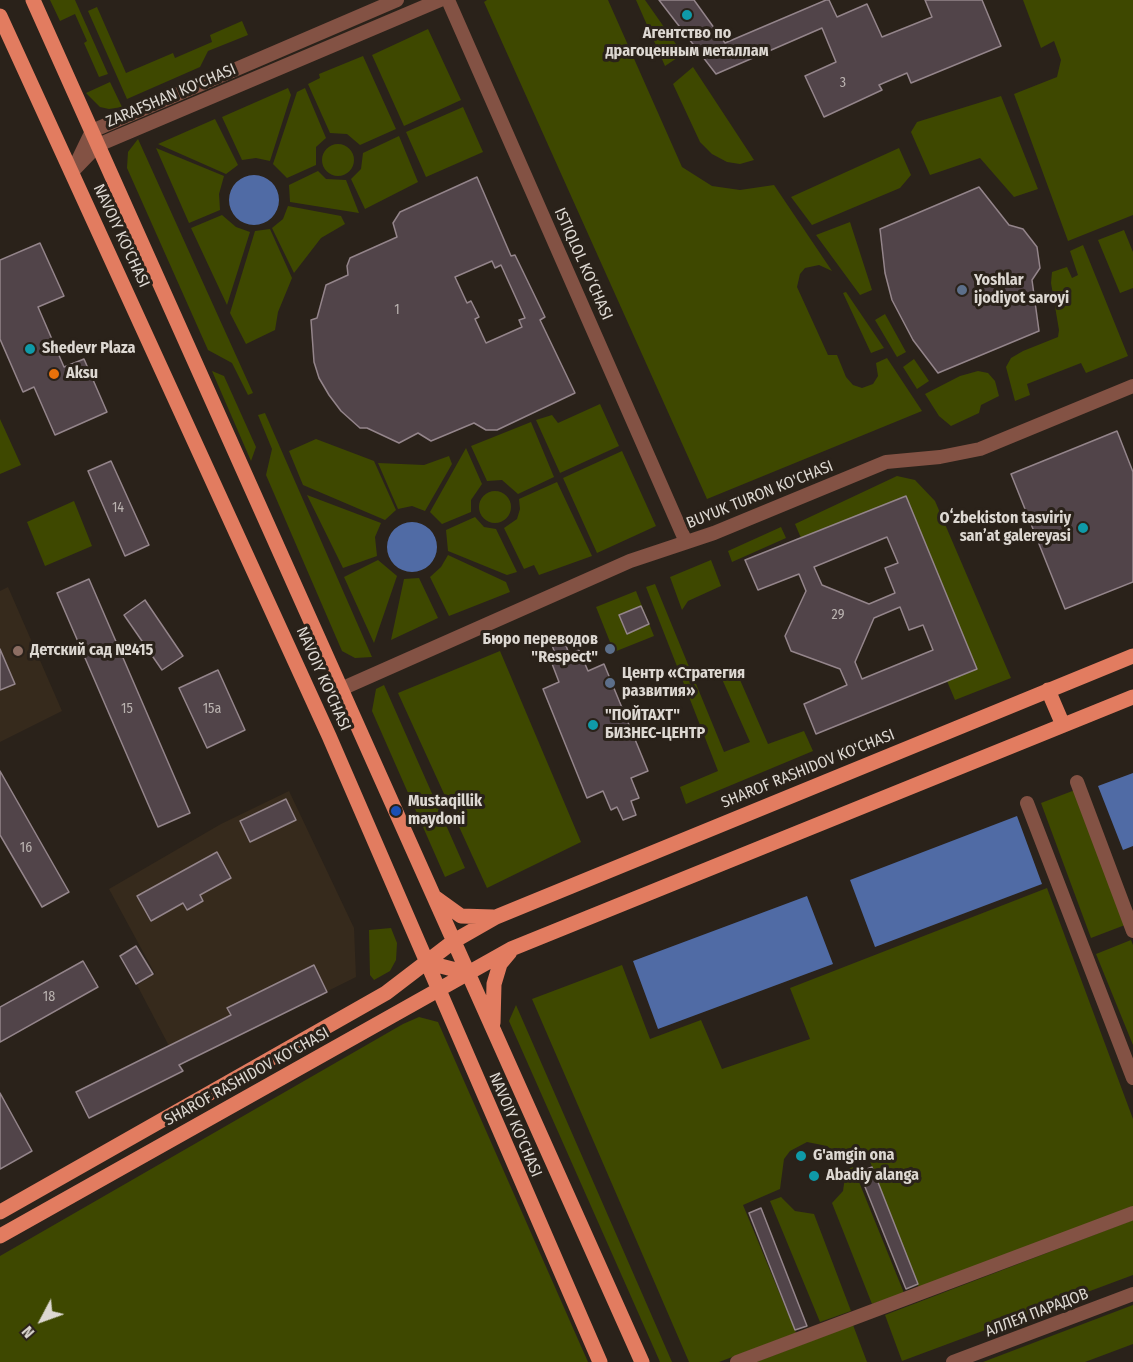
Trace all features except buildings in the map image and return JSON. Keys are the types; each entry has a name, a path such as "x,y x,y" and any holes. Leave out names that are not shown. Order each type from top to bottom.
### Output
{"main road":[{"name":"NAVOIY KO'CHASI","path":"33,0 642,1362"},
{"name":"NAVOIY KO'CHASI","path":"0,16 329,736 437,991 600,1362"},
{"name":"SHAROF RASHIDOV KO'CHASI","path":"0,1212 386,993 454,941 496,917 1133,656"},
{"path":"1048,690 1063,725"},
{"name":"SHAROF RASHIDOV KO'CHASI","path":"0,1236 512,950 1133,696"},
{"name":"SHAROF RASHIDOV KO'CHASI","path":"433,895 445,907 461,916 496,917"},
{"path":"495,1034 494,984 500,964 512,950"},
{"path":"425,962 468,973"}],"street":[{"name":"ZARAFSHAN KO'CHASI","path":"72,172 95,138 397,0"},
{"name":"ZARAFSHAN KO'CHASI","path":"95,138 440,0"},
{"name":"ISTIQLOL KO‘CHASI","path":"448,0 686,542"},
{"name":"BUYUK TURON KO'CHASI","path":"342,689 630,561 714,533 886,462 940,457 980,449 1133,386"},
{"path":"1077,782 1133,930"},
{"path":"1027,803 1133,1078"},
{"path":"737,1362 1133,1213"},
{"name":"АЛЛЕЯ ПАРАДОВ","path":"953,1362 1133,1294"}],"shaded area":[{"name":"Детский сад №415","path":"8,587 62,711 0,742 0,591"},
{"path":"289,791 354,928 356,977 179,1065 137,985 155,974 109,889 221,824"}],"green space":[{"path":"50,0 75,0 108,74 99,77 84,43 87,41 75,14 60,21"},
{"path":"487,0 608,0 682,167 712,186 740,190 774,185 832,271 819,265 805,268 800,274 797,287 828,355 837,355 846,377 853,385 862,388 873,384 878,376 876,363 887,358 922,411 707,499 484,2"},
{"path":"636,0 645,0 683,54 665,66"},
{"path":"1023,0 1133,0 1133,215 1068,241 1014,94 1057,77 1061,60 1054,41 1041,48"},
{"path":"97,7 126,73 173,53 175,58 212,42 210,35 242,21 248,35 208,51 200,67 127,99 88,11"},
{"path":"428,29 461,100 404,126 372,55"},
{"path":"363,56 396,129 360,145 347,134 330,133 308,84 320,78 319,74"},
{"path":"693,67 754,160 740,164 727,162 712,154 700,142 673,84"},
{"path":"110,82 122,107 109,109 100,107 86,93"},
{"path":"288,88 291,95 270,161 256,158 242,160 222,117"},
{"path":"305,88 326,138 316,147 316,165 287,178 273,164 297,92"},
{"path":"1001,96 1038,189 1014,197 980,158 930,175 911,132 917,122"},
{"path":"463,107 483,152 426,177 406,132"},
{"path":"215,119 238,165 226,174 158,144"},
{"path":"399,136 418,182 365,209 351,179 361,169 363,153"},
{"path":"138,139 253,393 248,395 232,363 208,350 127,168 128,152"},
{"path":"338,144 349,149 354,160 349,171 338,176 327,171 322,160 327,149"},
{"path":"156,148 224,176 219,194 220,210 189,223"},
{"path":"899,148 911,175 900,188 812,225 791,197"},
{"path":"318,171 326,179 346,180 359,213 290,202 289,185"},
{"path":"288,206 341,216 345,224 321,238 294,273 272,228 283,219"},
{"path":"222,215 236,227 250,232 227,305 191,228"},
{"path":"850,222 872,290 860,295 816,235"},
{"path":"270,229 292,278 278,312 275,330 246,344 230,313 255,231"},
{"path":"1124,230 1133,252 1133,288 1120,293 1098,240"},
{"path":"1083,245 1128,356 1086,373 1081,363 1027,384 1030,395 1015,401 1006,367 1011,358 1023,351 1058,337 1059,330 1051,283 1052,272 1067,267 1072,278 1078,275 1070,251"},
{"path":"846,292 884,348 871,353 843,293"},
{"path":"885,314 906,352 897,357 875,320"},
{"path":"914,359 929,381 917,389 903,367"},
{"path":"212,371 224,376 256,447 251,461"},
{"path":"978,371 988,373 995,381 999,396 981,405 979,413 951,426 939,416 925,394 960,376"},
{"path":"600,404 619,446 560,473 536,420 552,415 558,423"},
{"path":"265,413 372,657 355,658 342,651 266,475 272,449 258,415"},
{"path":"0,419 21,465 0,474"},
{"path":"531,422 554,477 518,494 502,480 487,481 471,446"},
{"path":"316,439 374,461 396,510 385,520 303,485 289,451"},
{"path":"466,448 482,484 471,500 471,512 442,524 430,512"},
{"path":"622,451 656,526 597,553 563,478"},
{"path":"449,456 452,464 425,511 412,506 398,509 378,463 424,465"},
{"path":"897,476 915,480 935,501 1011,678 955,700 947,681 977,669 906,496 801,538 795,524"},
{"path":"557,482 592,556 539,575 534,565 524,569 504,528 517,519 520,509 519,499"},
{"path":"495,491 506,496 511,507 506,518 495,523 484,518 479,507 484,496"},
{"path":"307,495 381,523 375,537 377,556 343,568"},
{"path":"74,501 92,546 45,566 27,522"},
{"path":"475,517 484,527 496,529 517,572 507,575 448,551 446,530"},
{"path":"781,527 786,538 732,562 728,551"},
{"path":"448,555 506,582 510,592 449,616 430,577 441,567"},
{"path":"378,560 397,576 374,643 344,577"},
{"path":"711,560 721,586 688,601 682,610 670,577"},
{"path":"419,578 438,618 391,640 404,579"},
{"path":"655,584 724,752 750,742 722,679 737,673 768,744 804,731 813,751 686,804 680,787 718,771 646,587"},
{"path":"636,591 654,636 614,652 596,607"},
{"path":"500,651 581,842 487,888 398,693"},
{"path":"384,685 465,868 445,877 372,711 376,689"},
{"path":"1075,790 1125,925 1091,938 1041,803"},
{"path":"1047,888 1133,1119 1133,1207 919,1288 866,1151 845,1160 827,1146 807,1142 790,1151 784,1159 780,1189 743,1205 796,1333 719,1362 689,1362 532,999 622,965 650,1039 701,1020 722,1069 810,1039 790,988"},
{"path":"391,928 397,943 396,960 390,971 374,980 370,975 369,930"},
{"path":"1131,940 1133,945 1133,1045 1096,954"},
{"path":"516,1005 672,1362 660,1362 509,1021"},
{"path":"419,1017 438,1022 588,1362 0,1362 0,1256 403,1024"},
{"path":"853,1167 904,1293 872,1304 832,1203 843,1191 846,1170"},
{"path":"781,1197 795,1211 814,1214 851,1311 820,1322 770,1201"},
{"path":"1133,1220 1133,1275 902,1361 885,1315"},
{"path":"1133,1305 1133,1344 1085,1362 983,1362"},
{"path":"853,1325 867,1362 756,1362"}],"water":[{"path":"254,175 263,177 274,186 279,200 277,209 268,220 254,225 245,223 234,214 229,200 231,191 240,180"},
{"path":"412,522 421,524 432,533 437,547 435,556 426,567 412,572 403,570 392,561 387,547 389,538 398,527"},
{"path":"1133,773 1133,846 1123,850 1098,786"},
{"path":"1017,816 1042,884 875,947 850,880"},
{"path":"807,896 833,964 658,1029 633,961"}],"place":[{"name":"Агентство по драгоценным металлам","path":"687,15"},
{"name":"Yoshlar ijodiyot saroyi","path":"962,290"},
{"name":"Shedevr Plaza","path":"30,349"},
{"name":"Aksu","path":"54,374"},
{"name":"Oʻzbekiston tasviriy sanʼat galereyasi","path":"1083,528"},
{"name":"Бюро переводов \"Respect\"","path":"610,649"},
{"name":"Детский сад №415","path":"18,651"},
{"name":"Центр «Стратегия развития»","path":"610,683"},
{"name":"\"ПОЙТАХТ\" БИЗНЕС-ЦЕНТР","path":"593,725"},
{"name":"Mustaqillik maydoni","path":"396,811"},
{"name":"G'amgin ona","path":"801,1156"},
{"name":"Abadiy alanga","path":"814,1176"}]}
